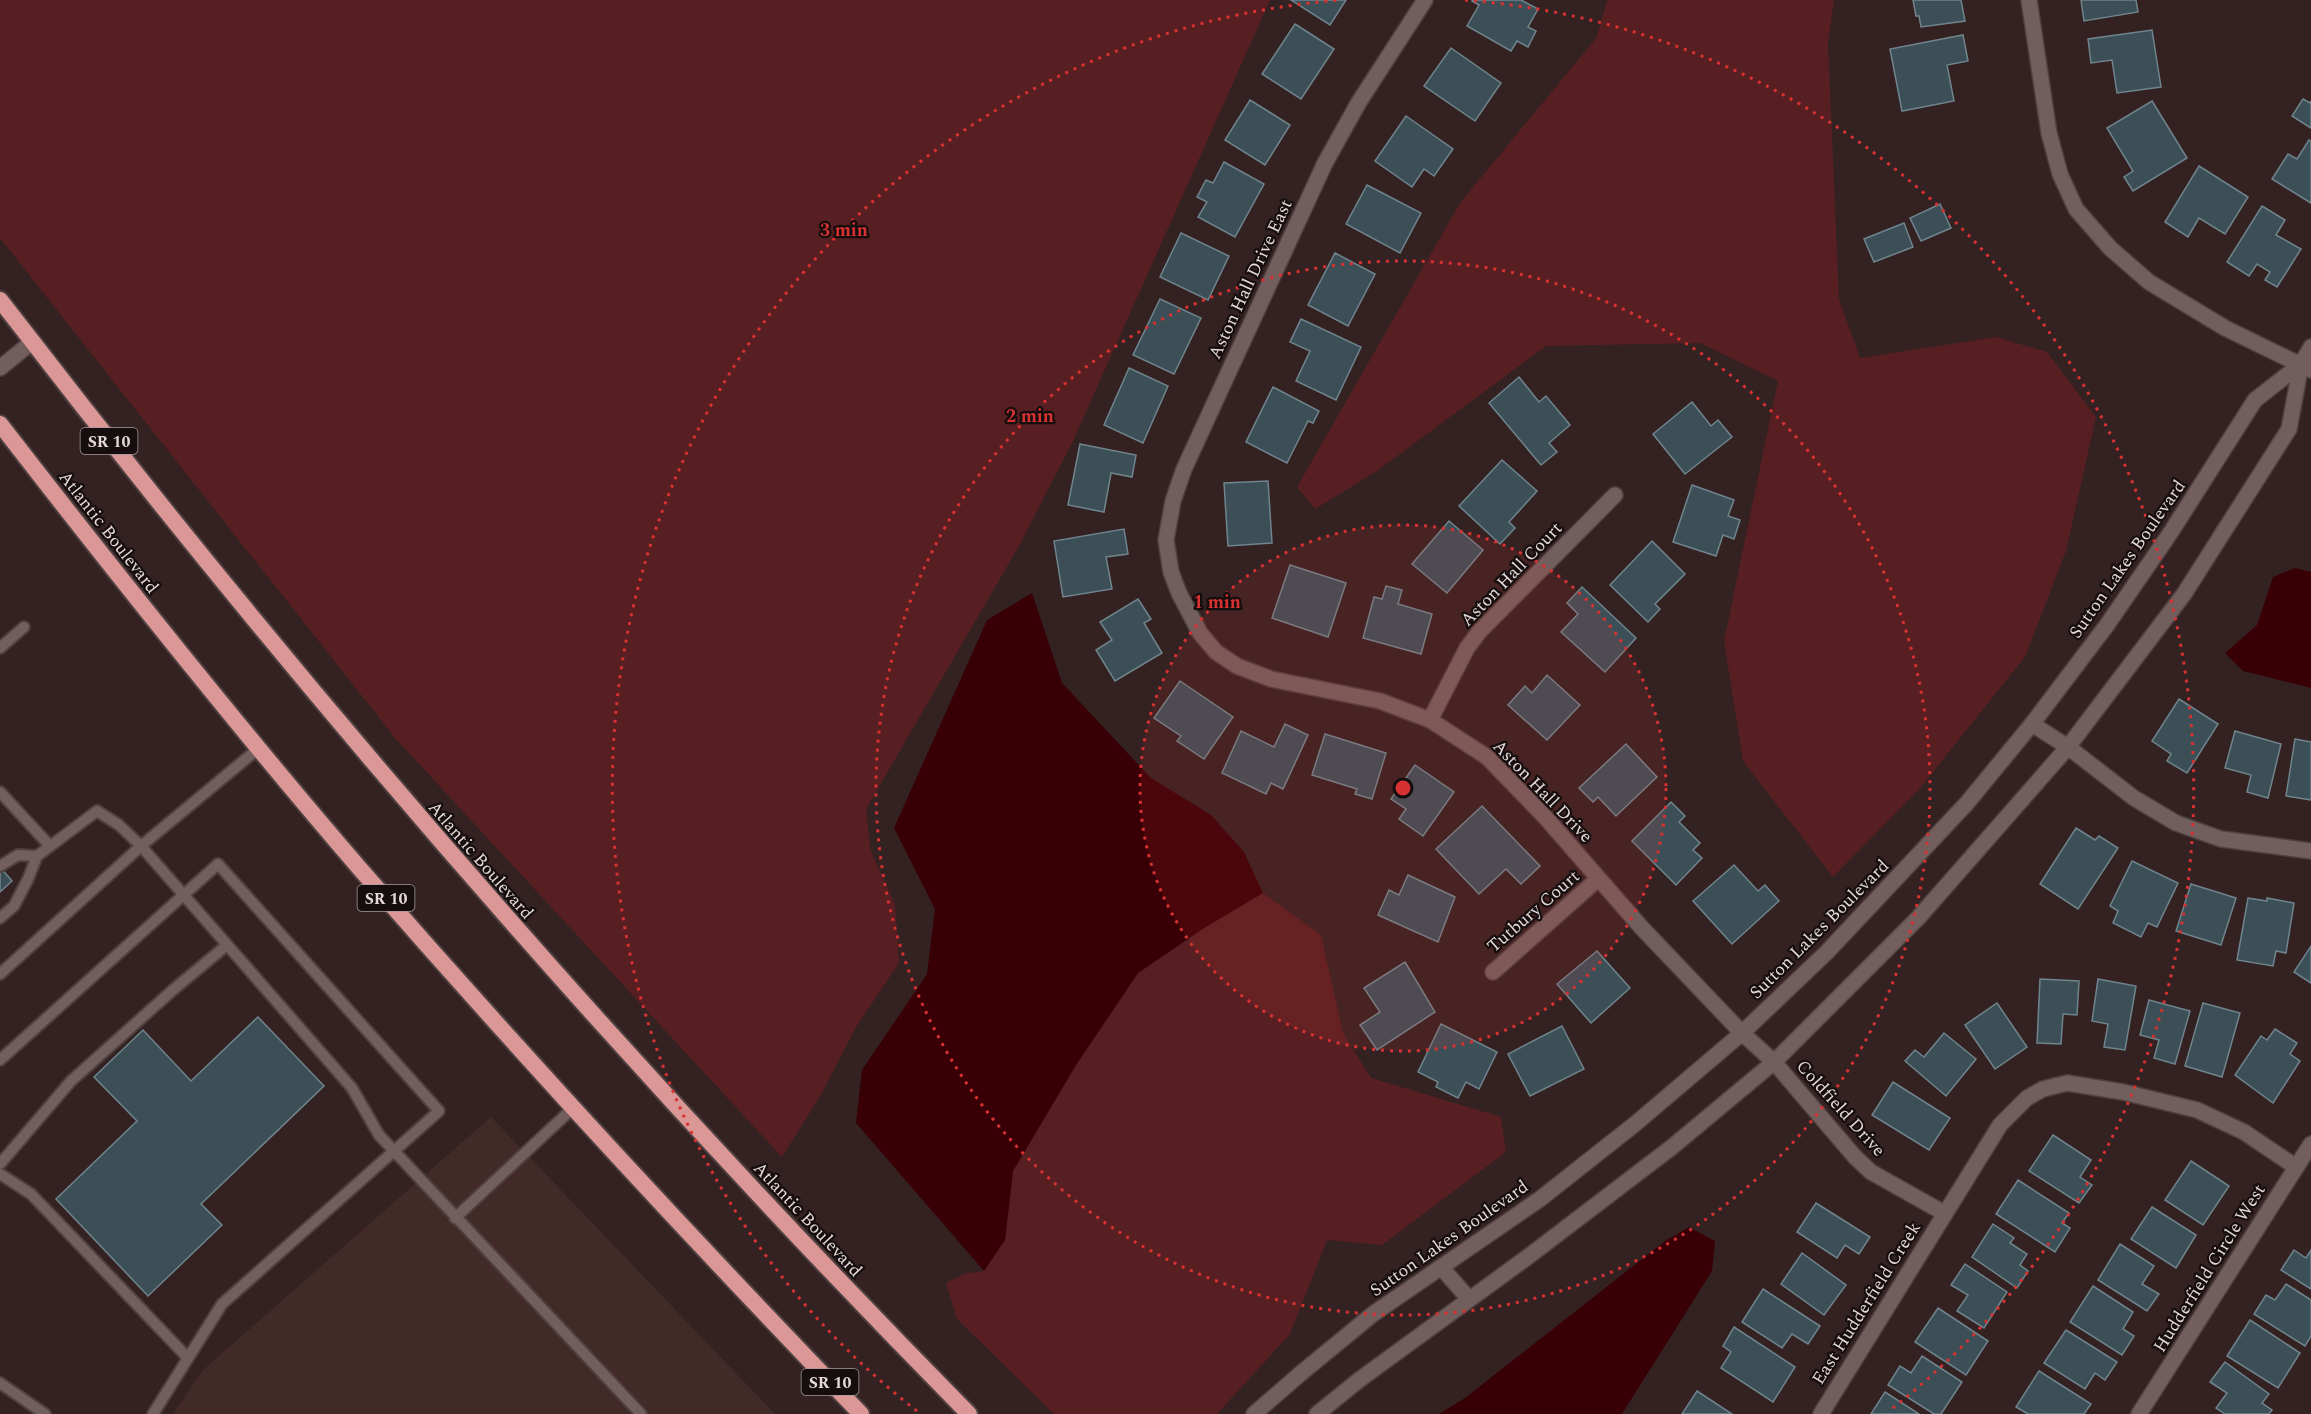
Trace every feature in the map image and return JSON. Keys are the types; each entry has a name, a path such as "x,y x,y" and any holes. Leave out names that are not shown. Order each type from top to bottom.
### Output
{"highway":[{"name":"Atlantic Boulevard","path":"0,300 158,503 286,660 444,847 688,1120 826,1268 969,1414"},
{"name":"Atlantic Boulevard","path":"0,424 99,552 361,869 668,1212 861,1414"}],"street":[{"name":"Aston Hall Drive East","path":"1179,593 1171,572 1166,540 1173,501 1184,469 1325,163 1359,102 1425,0"},
{"path":"2029,0 2049,133 2060,174 2076,208 2110,248 2149,282 2225,328 2306,367"},
{"path":"0,368 32,342"},
{"name":"Sutton Lakes Boulevard","path":"1317,1414 1359,1380 1672,1147 1774,1062 1918,918 2068,747 2184,594 2289,429 2311,347"},
{"name":"Sutton Lakes Boulevard","path":"1254,1414 1373,1314 1540,1199 1635,1124 1742,1033 1827,952 1967,803 2032,724 2107,625 2171,532 2255,400 2306,367"},
{"name":"Aston Hall Court","path":"1430,720 1467,648 1479,632 1615,495"},
{"name":"Aston Hall Drive","path":"1179,593 1200,633 1216,652 1238,666 1271,679 1380,701 1430,720 1487,757 1546,818 1598,879 1742,1033 1774,1062"},
{"path":"2032,724 2068,747 2134,798 2176,824 2221,839 2311,851"},
{"name":"Tutbury Court","path":"1493,972 1598,879"},
{"name":"Coldfield Drive","path":"1774,1062 1855,1157 1871,1172 1944,1213"},
{"name":"East Hudderfield Creek","path":"1821,1414 2000,1125 2026,1098 2043,1089 2067,1083 2123,1092 2197,1110 2244,1131 2296,1167"},
{"name":"Hudderfield Circle West","path":"2139,1414 2311,1144"},
{"path":"1441,1267 1468,1299"}],"lane":[{"path":"0,648 24,627"},
{"path":"0,974 141,846 259,748"},
{"path":"0,792 50,846"},
{"path":"0,918 14,906 37,856 97,811 119,825 141,846 352,1088 379,1135 641,1414"},
{"path":"0,866 18,855 37,856"},
{"path":"0,1060 218,864 439,1111 222,1304 153,1414"},
{"path":"0,1164 71,1081 174,988 227,945"},
{"path":"455,1218 573,1108"},
{"path":"0,1174 31,1194 188,1358"},
{"path":"0,1383 45,1414"}],"shaded area":[{"path":"0,0 1270,0 1073,441 1019,546 866,809 871,852 895,904 899,963 856,1027 822,1093 782,1157 396,739 0,238"},
{"path":"1607,0 1834,0 1828,43 1839,299 1860,358 1996,337 2047,352 2096,417 2066,551 2025,657 1921,787 1833,877 1743,761 1724,641 1778,381 1700,343 1546,346 1377,471 1315,509 1297,487 1460,203 1597,37"},
{"path":"2295,568 2311,572 2311,688 2243,671 2225,653 2257,625 2273,577"},
{"path":"1032,593 1062,683 1151,778 1211,815 1244,852 1263,893 1204,928 1138,973 1076,1065 1013,1171 1005,1240 984,1271 856,1123 862,1070 927,974 935,909 894,828 987,620"},
{"path":"1263,893 1321,935 1343,1033 1371,1078 1501,1117 1506,1152 1382,1245 1327,1240 1290,1334 1217,1414 1054,1414 957,1319 946,1283 964,1274 984,1271 1005,1240 1013,1171 1076,1065 1138,973 1204,928"},
{"path":"491,1117 775,1414 173,1414 203,1370"},
{"path":"1689,1227 1715,1241 1712,1271 1622,1414 1439,1414 1465,1398 1665,1241"}],"building":[{"path":"1291,0 1346,0 1330,25"},
{"path":"1473,0 1521,0 1538,9 1528,27 1536,31 1528,47 1517,41 1511,51 1467,26 1479,5"},
{"path":"1913,0 1961,0 1965,21 1921,27"},
{"path":"2081,0 2136,0 2138,12 2084,21"},
{"path":"1295,24 1334,49 1301,99 1262,74"},
{"path":"2152,30 2161,87 2117,93 2112,60 2091,63 2088,39"},
{"path":"1963,35 1968,61 1947,65 1954,101 1902,111 1890,49"},
{"path":"1451,48 1501,83 1475,121 1424,86"},
{"path":"2303,99 2310,103 2311,101 2311,128 2292,116"},
{"path":"1250,100 1290,125 1265,165 1225,140"},
{"path":"2152,101 2187,158 2133,191 2124,177 2133,171 2107,128"},
{"path":"1406,116 1453,149 1434,176 1424,169 1412,187 1375,161"},
{"path":"2309,140 2311,141 2311,203 2272,179 2288,154 2297,159"},
{"path":"1224,162 1264,184 1235,237 1198,217 1207,202 1197,197 1206,180 1213,183"},
{"path":"2199,166 2248,197 2225,234 2199,218 2188,237 2165,222"},
{"path":"1367,185 1421,213 1400,253 1346,224"},
{"path":"1940,204 1951,228 1921,241 1910,218"},
{"path":"2262,206 2285,220 2276,235 2301,249 2277,287 2265,280 2270,272 2257,264 2249,276 2227,262"},
{"path":"1904,223 1913,247 1874,262 1864,239"},
{"path":"1181,233 1229,256 1208,300 1160,277"},
{"path":"1335,253 1375,274 1348,326 1308,305"},
{"path":"1160,299 1201,318 1174,374 1133,355"},
{"path":"1301,319 1361,347 1336,400 1296,381 1310,351 1290,342"},
{"path":"1129,368 1168,386 1143,443 1104,425"},
{"path":"1519,377 1539,402 1546,396 1570,425 1549,443 1557,452 1541,465 1489,403"},
{"path":"1273,387 1319,411 1313,423 1308,421 1287,463 1246,442"},
{"path":"1692,402 1711,426 1718,420 1732,437 1685,474 1653,434"},
{"path":"1080,444 1136,455 1132,477 1111,473 1104,512 1068,505"},
{"path":"1502,460 1537,491 1509,522 1515,528 1500,544 1459,506"},
{"path":"1268,481 1272,543 1228,546 1224,483"},
{"path":"1692,485 1734,500 1728,516 1740,520 1734,539 1723,535 1716,556 1673,542"},
{"path":"1449,521 1483,550 1447,593 1412,564"},
{"path":"1124,529 1128,554 1106,557 1112,589 1063,597 1054,541"},
{"path":"1652,541 1685,574 1655,604 1660,609 1648,622 1610,585"},
{"path":"1290,565 1346,583 1328,637 1272,618"},
{"path":"1386,586 1402,590 1398,604 1432,614 1421,654 1363,638 1374,597 1382,599"},
{"path":"1582,587 1636,638 1605,672 1561,632 1578,614 1567,603"},
{"path":"1138,599 1151,619 1144,623 1162,653 1115,681 1096,650 1112,640 1100,622"},
{"path":"1547,675 1580,705 1547,740 1508,705 1525,686 1532,693"},
{"path":"1180,681 1233,717 1204,759 1177,741 1181,736 1154,718"},
{"path":"2179,699 2218,724 2187,773 2167,761 2171,754 2152,741"},
{"path":"1285,724 1308,735 1283,789 1271,783 1266,794 1222,773 1241,731 1274,747"},
{"path":"2235,731 2281,744 2268,798 2247,792 2251,775 2225,768"},
{"path":"1325,734 1386,753 1372,799 1355,794 1357,789 1312,775"},
{"path":"2295,739 2311,742 2311,800 2286,796"},
{"path":"1626,744 1657,777 1616,816 1598,797 1593,802 1579,788"},
{"path":"1415,765 1454,792 1423,836 1399,819 1406,809 1391,799"},
{"path":"1671,802 1685,816 1679,822 1700,843 1693,850 1702,858 1676,885 1632,841"},
{"path":"1482,806 1540,866 1521,884 1506,869 1479,894 1436,849"},
{"path":"2076,828 2095,840 2099,836 2118,848 2078,909 2040,884"},
{"path":"2132,861 2178,883 2157,927 2148,923 2141,937 2113,923 2118,911 2110,906"},
{"path":"1734,865 1758,891 1765,885 1779,901 1732,944 1693,901"},
{"path":"0,867 12,881 0,892"},
{"path":"1408,875 1455,897 1438,942 1378,915 1389,890 1399,895"},
{"path":"2191,884 2236,898 2221,945 2176,931"},
{"path":"2248,898 2267,901 2267,898 2294,903 2286,953 2276,951 2273,966 2237,960"},
{"path":"2311,946 2311,983 2294,972"},
{"path":"1597,951 1630,988 1591,1023 1557,984"},
{"path":"1405,962 1435,1012 1377,1050 1360,1025 1380,1012 1364,988"},
{"path":"2040,979 2079,981 2077,1015 2063,1014 2061,1044 2037,1043"},
{"path":"2098,979 2136,986 2125,1050 2104,1047 2108,1024 2092,1021"},
{"path":"2149,1000 2190,1011 2175,1064 2154,1058 2159,1040 2140,1035"},
{"path":"1997,1003 2027,1047 1995,1069 1965,1025"},
{"path":"2203,1003 2240,1013 2222,1077 2185,1066"},
{"path":"258,1017 324,1086 201,1204 222,1225 148,1296 56,1199 137,1121 94,1077 143,1030 191,1081"},
{"path":"1441,1024 1497,1052 1479,1089 1466,1082 1458,1098 1436,1087 1438,1082 1418,1072"},
{"path":"1562,1026 1584,1069 1530,1096 1508,1054"},
{"path":"2275,1029 2297,1043 2290,1054 2300,1061 2273,1103 2235,1075 2261,1036 2267,1040"},
{"path":"1944,1033 1976,1059 1946,1096 1905,1061 1915,1050 1924,1057"},
{"path":"1893,1082 1950,1118 1929,1150 1872,1115"},
{"path":"2053,1135 2091,1160 2080,1177 2092,1185 2079,1203 2029,1171"},
{"path":"2191,1161 2229,1186 2203,1225 2165,1200"},
{"path":"2018,1180 2069,1213 2062,1223 2070,1228 2055,1252 1996,1214"},
{"path":"1816,1203 1870,1237 1859,1254 1845,1245 1837,1258 1797,1232"},
{"path":"2152,1207 2196,1235 2176,1268 2131,1239"},
{"path":"1993,1224 2014,1238 2010,1243 2027,1254 2020,1265 2028,1271 2017,1288 1972,1257"},
{"path":"2120,1244 2154,1266 2142,1284 2159,1294 2147,1311 2098,1280"},
{"path":"2294,1250 2306,1258 2311,1250 2311,1289 2281,1270"},
{"path":"1802,1253 1846,1285 1824,1315 1781,1284"},
{"path":"1965,1264 2007,1292 1984,1328 1957,1311 1968,1295 1951,1285"},
{"path":"2286,1284 2311,1300 2311,1336 2305,1346 2254,1314 2266,1295 2275,1300"},
{"path":"2093,1286 2133,1312 2123,1329 2134,1336 2122,1355 2070,1322"},
{"path":"1763,1289 1820,1326 1808,1344 1792,1334 1782,1348 1742,1322"},
{"path":"1938,1308 1988,1341 1966,1375 1915,1342"},
{"path":"2250,1320 2300,1353 2278,1388 2227,1356"},
{"path":"1734,1327 1795,1367 1773,1402 1721,1368 1731,1352 1723,1346"},
{"path":"2066,1330 2117,1362 2105,1380 2095,1373 2085,1389 2044,1363"},
{"path":"1922,1356 1962,1382 1941,1414 1934,1414 1888,1385 1900,1366 1911,1373"},
{"path":"2225,1362 2269,1394 2262,1403 2272,1410 2269,1414 2225,1414 2216,1408 2227,1393 2210,1382"},
{"path":"2039,1371 2091,1404 2084,1414 2028,1414 2016,1407"},
{"path":"1697,1391 1732,1414 1682,1414"},
{"path":"1885,1392 1919,1414 1871,1414"}]}
